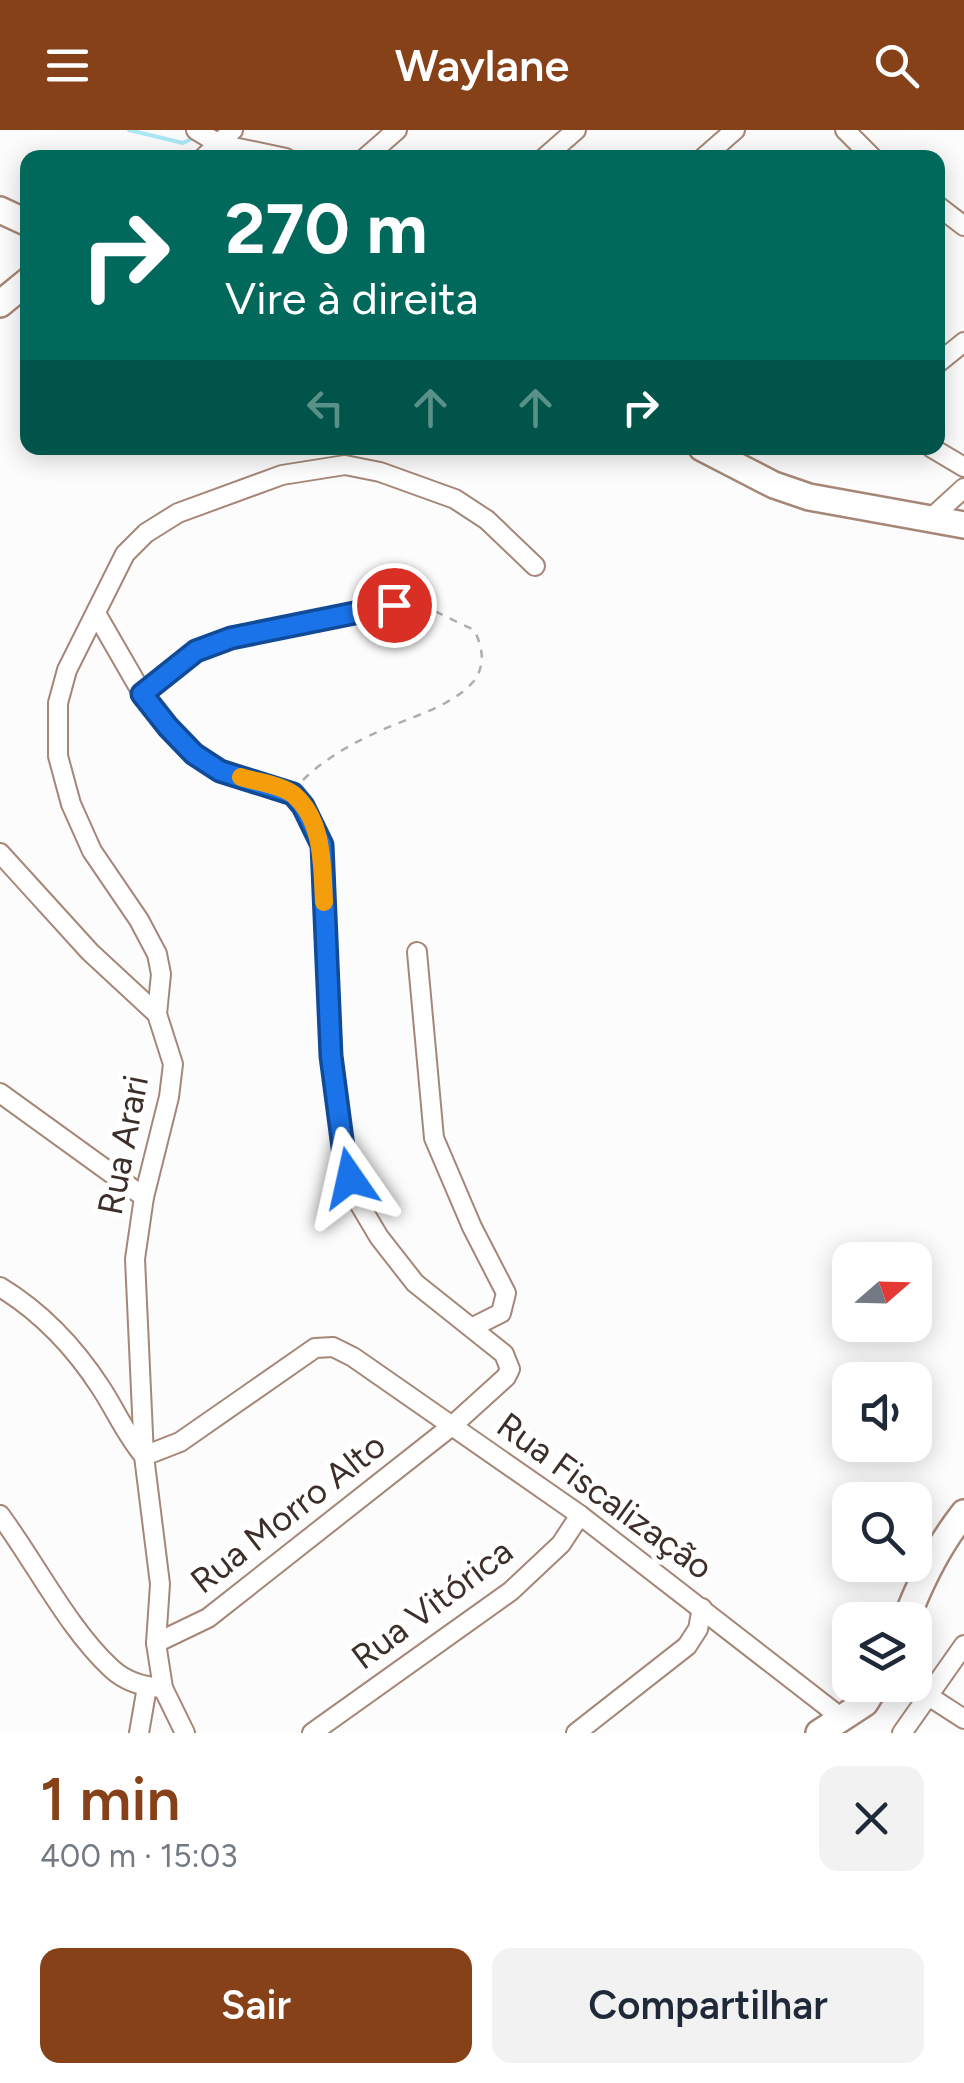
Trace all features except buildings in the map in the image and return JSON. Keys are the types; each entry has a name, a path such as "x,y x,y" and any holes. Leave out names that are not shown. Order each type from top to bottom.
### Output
{"main road":[{"path":"0,304 20,288"},
{"path":"716,455 808,497 964,525"},
{"path":"913,1602 943,1540 964,1513"},
{"path":"819,1733 865,1702"}],"street":[{"path":"196,130 263,150"},
{"path":"374,150 397,130"},
{"path":"553,150 576,130"},
{"path":"712,150 735,130"},
{"path":"845,130 861,150"},
{"path":"157,1014 161,974 157,954 139,920 92,852 71,804 58,756 58,703 67,670 125,554 146,532 178,514 282,475 345,465 380,472 454,499 487,520 535,566"},
{"path":"929,520 964,488"},
{"path":"142,694 196,651 231,638 394,605"},
{"path":"98,614 142,694 194,754 220,771 293,794 303,806 322,845 331,1056 344,1155 357,1200 379,1238 416,1283 452,1315 473,1327 502,1314 506,1293 465,1212 434,1138 417,952"},
{"name":"Rua Arari","path":"0,854 7,876 157,1014 173,1064 169,1097 144,1196 135,1259 144,1456 160,1584 155,1687"},
{"path":"0,1094 144,1196"},
{"path":"0,1287 25,1302 56,1331 88,1370 144,1456"},
{"name":"Rua Morro Alto","path":"156,1643 208,1618 453,1425 506,1377 510,1368 504,1354 473,1327"},
{"name":"Rua Fiscalização","path":"144,1456 180,1442 315,1348 334,1348 353,1357 580,1515 843,1720"},
{"path":"0,1515 96,1650 114,1671 155,1687 185,1733"},
{"name":"Rua Vitórica","path":"312,1733 511,1591 561,1544 580,1515"},
{"path":"576,1733 687,1646 698,1629 702,1608"},
{"path":"932,1693 964,1646"},
{"path":"139,1733 155,1687"},
{"path":"932,1697 964,1719"},
{"path":"902,1733 925,1702"}],"path":[{"path":"293,794 318,765 451,698 473,682 483,655 474,630 426,608 394,605"}],"waterway":[{"path":"129,130 183,143 193,138"}],"slow traffic":[{"path":"241,777 293,794 303,806 322,845 324,902"}],"route":[{"path":"350,1178 331,1056 322,845 293,794 220,771 194,754 142,694 196,651 231,638 394,605"}]}
